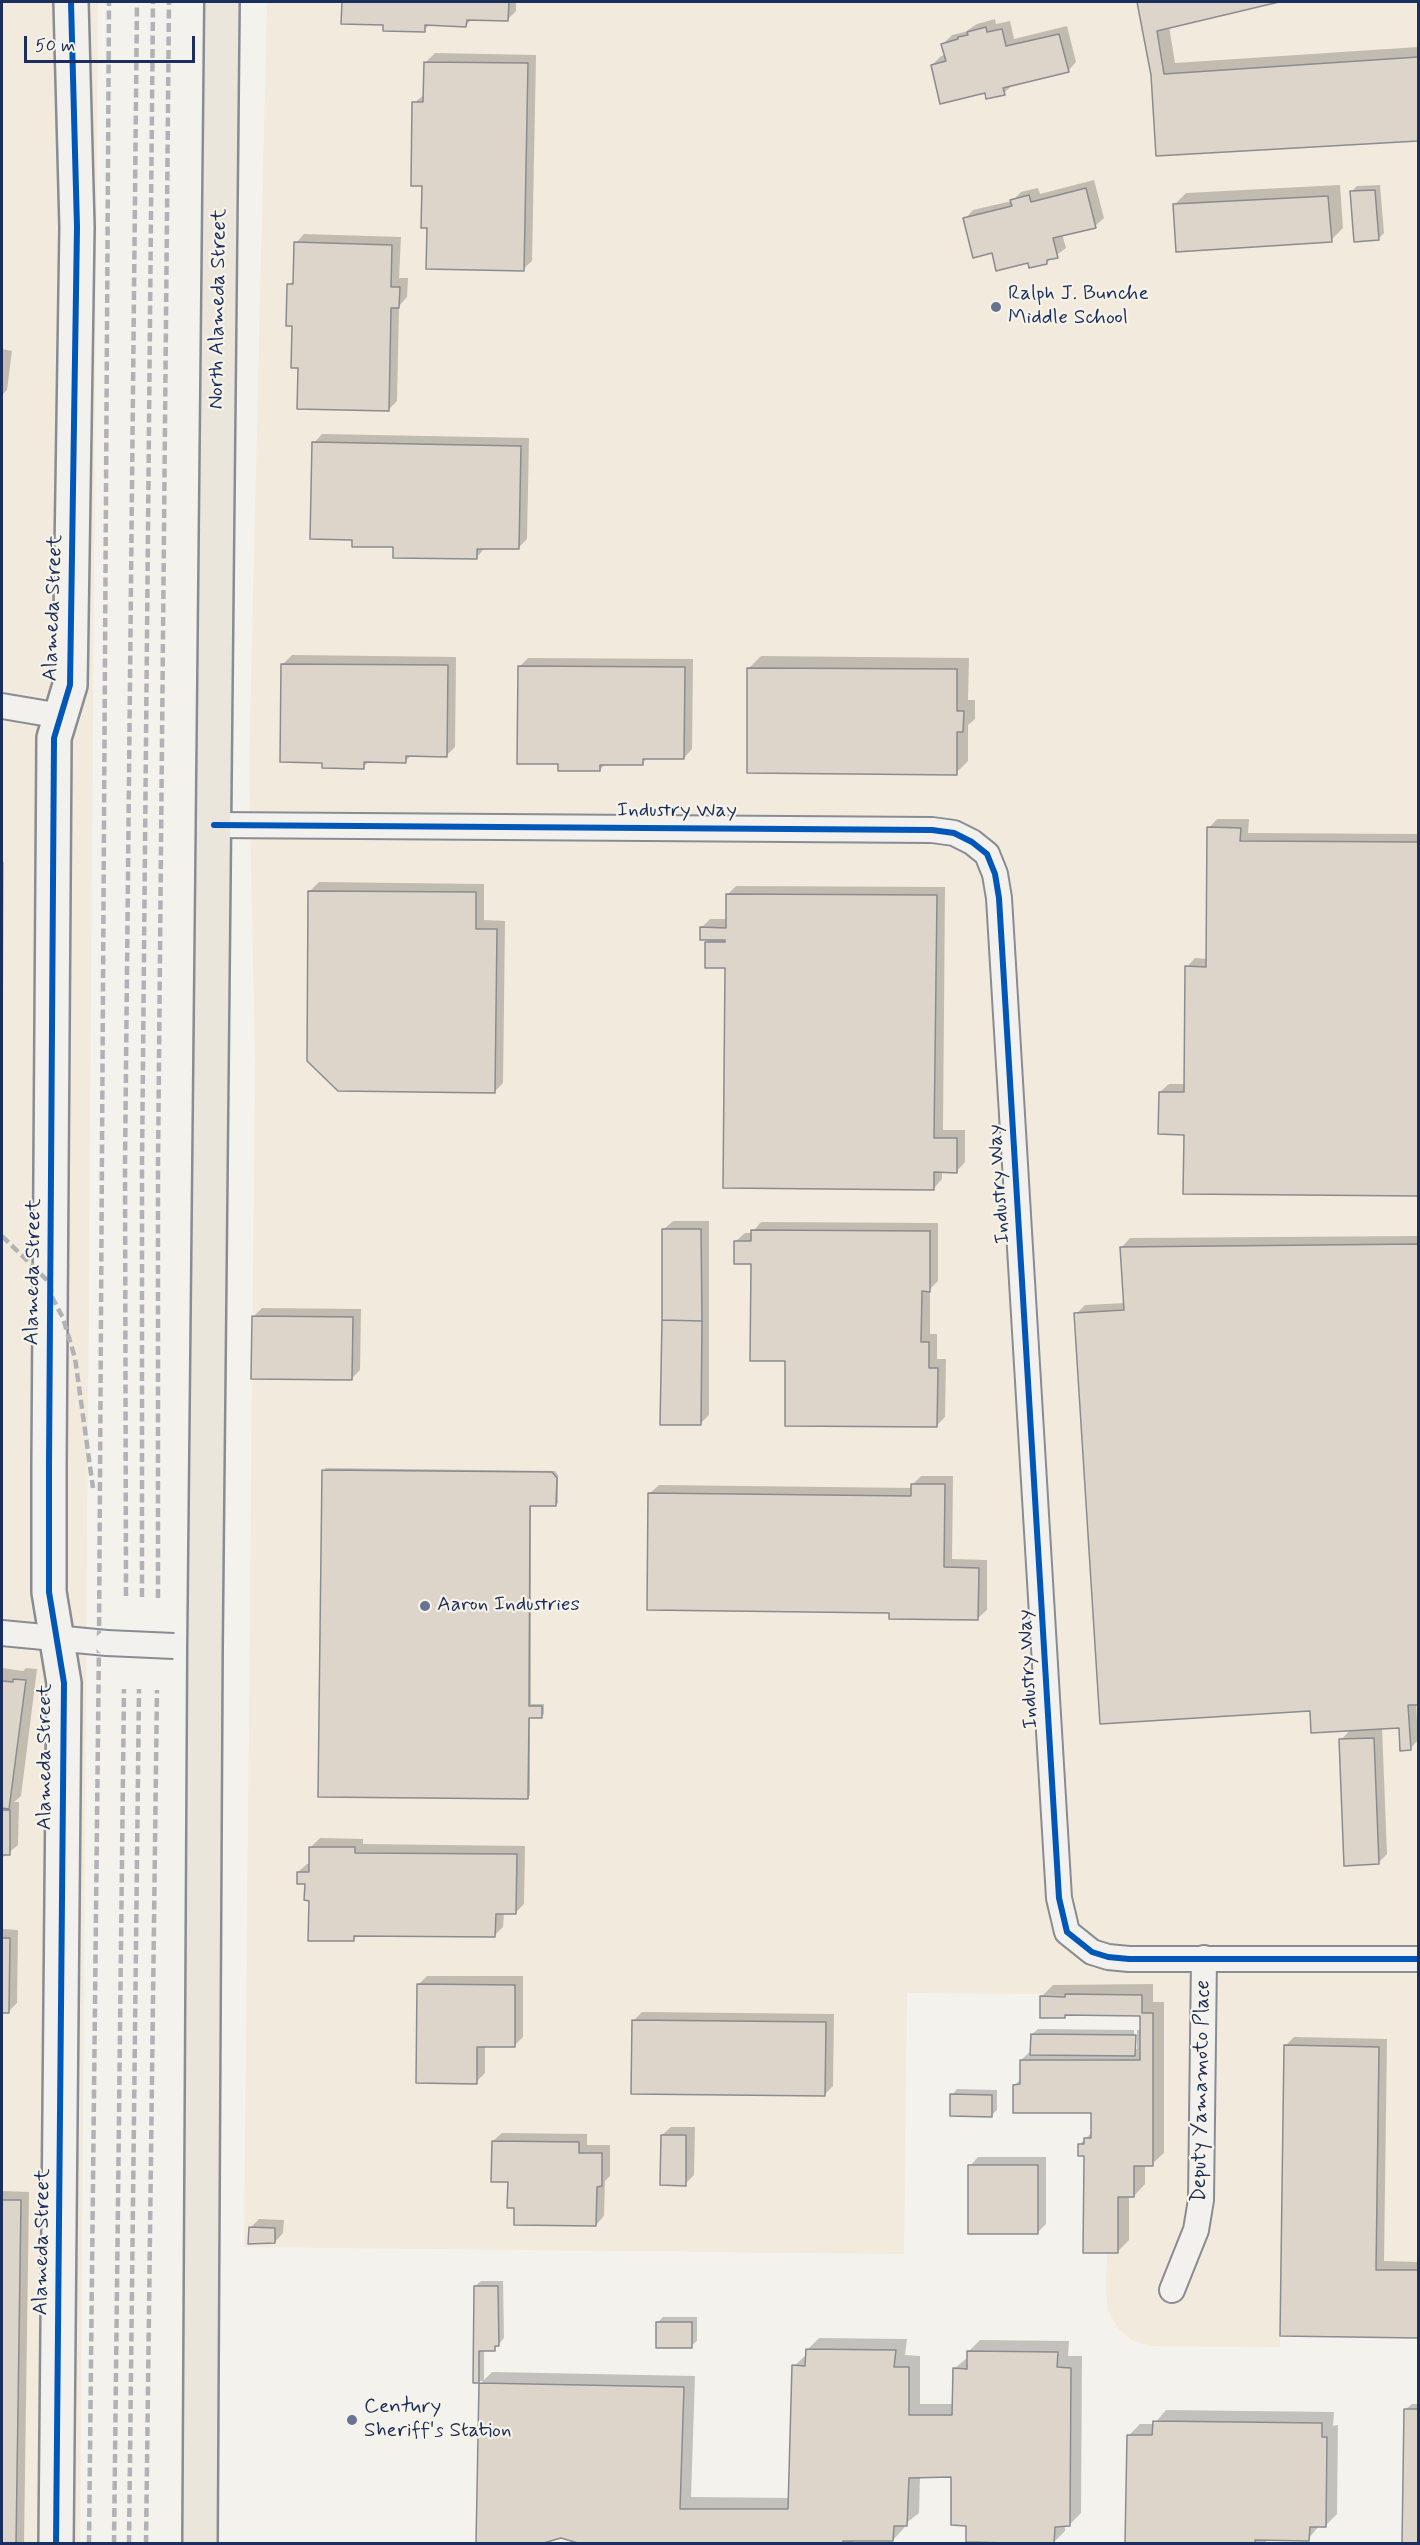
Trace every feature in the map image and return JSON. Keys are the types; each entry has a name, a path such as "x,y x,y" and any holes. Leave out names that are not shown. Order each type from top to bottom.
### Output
{"main road":[{"name":"North Alameda Street","path":"214,825 222,2"},
{"path":"200,2544 190,1647 214,825"}],"street":[{"name":"Alameda Street","path":"56,2544 64,1701 58,1640 49,1592 49,1464 54,738 70,685 77,250 71,2"},
{"path":"2,706 61,716"},
{"name":"Industry Way","path":"214,825 932,830 954,833 972,842 987,854 995,874 999,898 1056,1868 1062,1915 1067,1932 1092,1952 1108,1957 1419,1959"},
{"path":"2,1633 58,1640 190,1647"},
{"name":"Deputy Yamamoto Place","path":"1172,2290 1196,2230 1201,2200 1204,1958"}],"shaded area":[{"path":"2,2 98,2 80,2543 2,2544"},
{"path":"267,2 1418,2 1418,2338 1280,2336 1280,2347 1149,2346 1131,2340 1118,2328 1108,2311 1106,2290 1107,2253 1118,2253 1118,2197 1134,2197 1134,2166 1153,2166 1153,2014 1142,2013 1141,1995 907,1993 904,2254 244,2247 255,1059 249,767"}],"building":[{"path":"342,2 509,2 508,21 467,20 466,27 425,25 425,32 383,31 383,25 341,24"},
{"path":"1137,2 1279,2 1157,31 1164,74 1418,57 1418,141 1156,156 1151,75"},
{"path":"986,27 987,32 1002,29 1006,46 1059,34 1069,72 1003,88 1005,95 986,99 985,93 940,104 931,65 946,61 941,44 968,35 967,32"},
{"path":"424,62 528,63 524,271 426,269 427,228 421,228 422,186 411,186 412,102 423,102"},
{"path":"1086,188 1096,228 1053,238 1058,258 1047,260 1047,264 1029,268 1028,263 996,271 992,253 973,258 963,218 1012,206 1010,200 1029,195 1031,202"},
{"path":"1375,190 1379,240 1354,242 1350,191"},
{"path":"1328,196 1332,242 1176,252 1173,204"},
{"path":"294,242 392,245 391,287 400,287 399,308 391,308 389,411 297,409 298,368 291,368 292,326 286,326 287,284 293,284"},
{"path":"312,442 521,446 519,549 477,549 477,559 393,558 393,547 352,547 352,540 310,539"},
{"path":"281,664 448,665 447,757 406,756 406,763 364,762 364,769 322,768 322,763 280,762"},
{"path":"518,666 685,667 684,759 643,759 643,765 600,765 600,771 558,771 558,764 517,764"},
{"path":"747,668 957,669 957,711 964,711 963,732 957,732 957,775 747,773"},
{"path":"1207,827 1241,828 1240,841 1418,842 1418,1196 1183,1194 1184,1135 1158,1134 1159,1092 1184,1092 1185,966 1206,967"},
{"path":"308,891 476,892 476,929 497,929 495,1093 338,1091 307,1061"},
{"path":"726,894 937,895 934,1138 957,1138 957,1173 934,1172 934,1190 723,1188 725,968 705,968 705,942 725,942 725,940 700,940 700,927 726,928"},
{"path":"662,1229 701,1229 702,1321 662,1320"},
{"path":"751,1230 930,1231 930,1292 922,1291 921,1342 929,1342 929,1368 938,1368 937,1427 785,1426 785,1361 750,1361 751,1264 734,1264 734,1241 751,1241"},
{"path":"1418,1244 1418,1705 1408,1705 1411,1750 1400,1751 1399,1728 1311,1733 1310,1711 1100,1724 1074,1313 1124,1310 1120,1247"},
{"path":"252,1316 353,1317 352,1380 251,1379"},
{"path":"662,1320 702,1321 701,1425 660,1425"},
{"name":"Aaron Industries","path":"322,1470 552,1472 557,1478 556,1506 530,1506 529,1706 542,1706 542,1718 529,1718 528,1799 318,1797"},
{"path":"911,1484 945,1484 944,1567 979,1568 978,1620 889,1619 889,1613 647,1610 648,1493 911,1496"},
{"path":"13,1679 26,1680 9,1809 2,1808 2,1681 13,1682"},
{"path":"1374,1738 1379,1864 1344,1866 1339,1739"},
{"path":"2,1810 10,1810 10,1855 2,1855"},
{"path":"309,1847 355,1847 355,1853 517,1854 516,1914 496,1914 495,1937 354,1936 354,1941 308,1941 309,1901 304,1900 305,1884 297,1884 297,1872 309,1872"},
{"path":"2,1938 10,1938 9,2013 2,2013"},
{"path":"417,1984 515,1985 515,2047 477,2047 477,2084 416,2083"},
{"path":"1065,1994 1142,1995 1142,2013 1153,2013 1153,2166 1134,2166 1134,2197 1118,2197 1118,2253 1083,2253 1084,2156 1078,2156 1078,2144 1084,2144 1084,2138 1091,2138 1091,2113 1013,2113 1013,2085 1020,2084 1020,2060 1140,2060 1140,2016 1065,2015 1065,2018 1040,2018 1040,1996 1065,1997"},
{"path":"632,2020 826,2022 825,2096 631,2094"},
{"path":"1031,2034 1136,2035 1135,2056 1030,2055"},
{"path":"1284,2045 1379,2047 1376,2270 1418,2270 1418,2338 1280,2336"},
{"path":"950,2094 992,2095 992,2117 950,2116"},
{"path":"661,2135 686,2135 686,2186 660,2185"},
{"path":"492,2141 579,2142 579,2153 602,2153 602,2186 597,2187 596,2226 514,2225 514,2208 507,2208 508,2182 491,2182"},
{"path":"968,2165 1038,2165 1038,2234 968,2234"},
{"path":"2,2200 21,2200 16,2544 2,2544"},
{"path":"249,2227 275,2228 275,2243 248,2244"},
{"path":"474,2286 498,2286 499,2346 495,2346 495,2351 479,2351 479,2383 473,2383"},
{"path":"656,2322 692,2322 692,2348 656,2348"},
{"path":"806,2349 896,2350 894,2367 909,2367 909,2415 952,2415 953,2368 967,2369 967,2351 1058,2352 1057,2367 1071,2368 1070,2526 1055,2527 1054,2544 966,2542 966,2526 951,2525 951,2477 909,2478 907,2526 894,2526 893,2541 843,2541 843,2544 581,2544 561,2538 540,2544 476,2544 479,2383 684,2387 680,2509 788,2509 792,2365 805,2366"},
{"path":"1404,2409 1418,2409 1418,2544 1402,2544"},
{"path":"1153,2421 1322,2423 1322,2437 1327,2437 1326,2527 1310,2527 1309,2541 1255,2540 1255,2544 1125,2544 1127,2435 1152,2435"}],"railway":[{"path":"89,2544 99,1643 109,2"},
{"path":"126,1596 125,1165 137,2"},
{"path":"142,1597 142,1165 153,2"},
{"path":"158,1598 158,1165 169,2"},
{"path":"2,1236 50,1283 52,1297 63,1318 75,1358 93,1488"},
{"path":"114,2544 124,1689"},
{"path":"129,2544 139,1689"},
{"path":"146,2544 157,1690"}],"cycle path":[{"path":"56,2544 64,1683 49,1592 49,1463 54,738 70,685 77,227 71,2"},
{"path":"214,825 932,830 954,833 972,842 987,854 995,874 999,898 1059,1898 1067,1932 1092,1952 1108,1957 1129,1959 1418,1959"}],"place":[{"name":"Ralph J. Bunche Middle School","path":"996,307"},
{"name":"Aaron Industries","path":"425,1606"},
{"name":"Century Sheriff's Station","path":"352,2420"}]}
